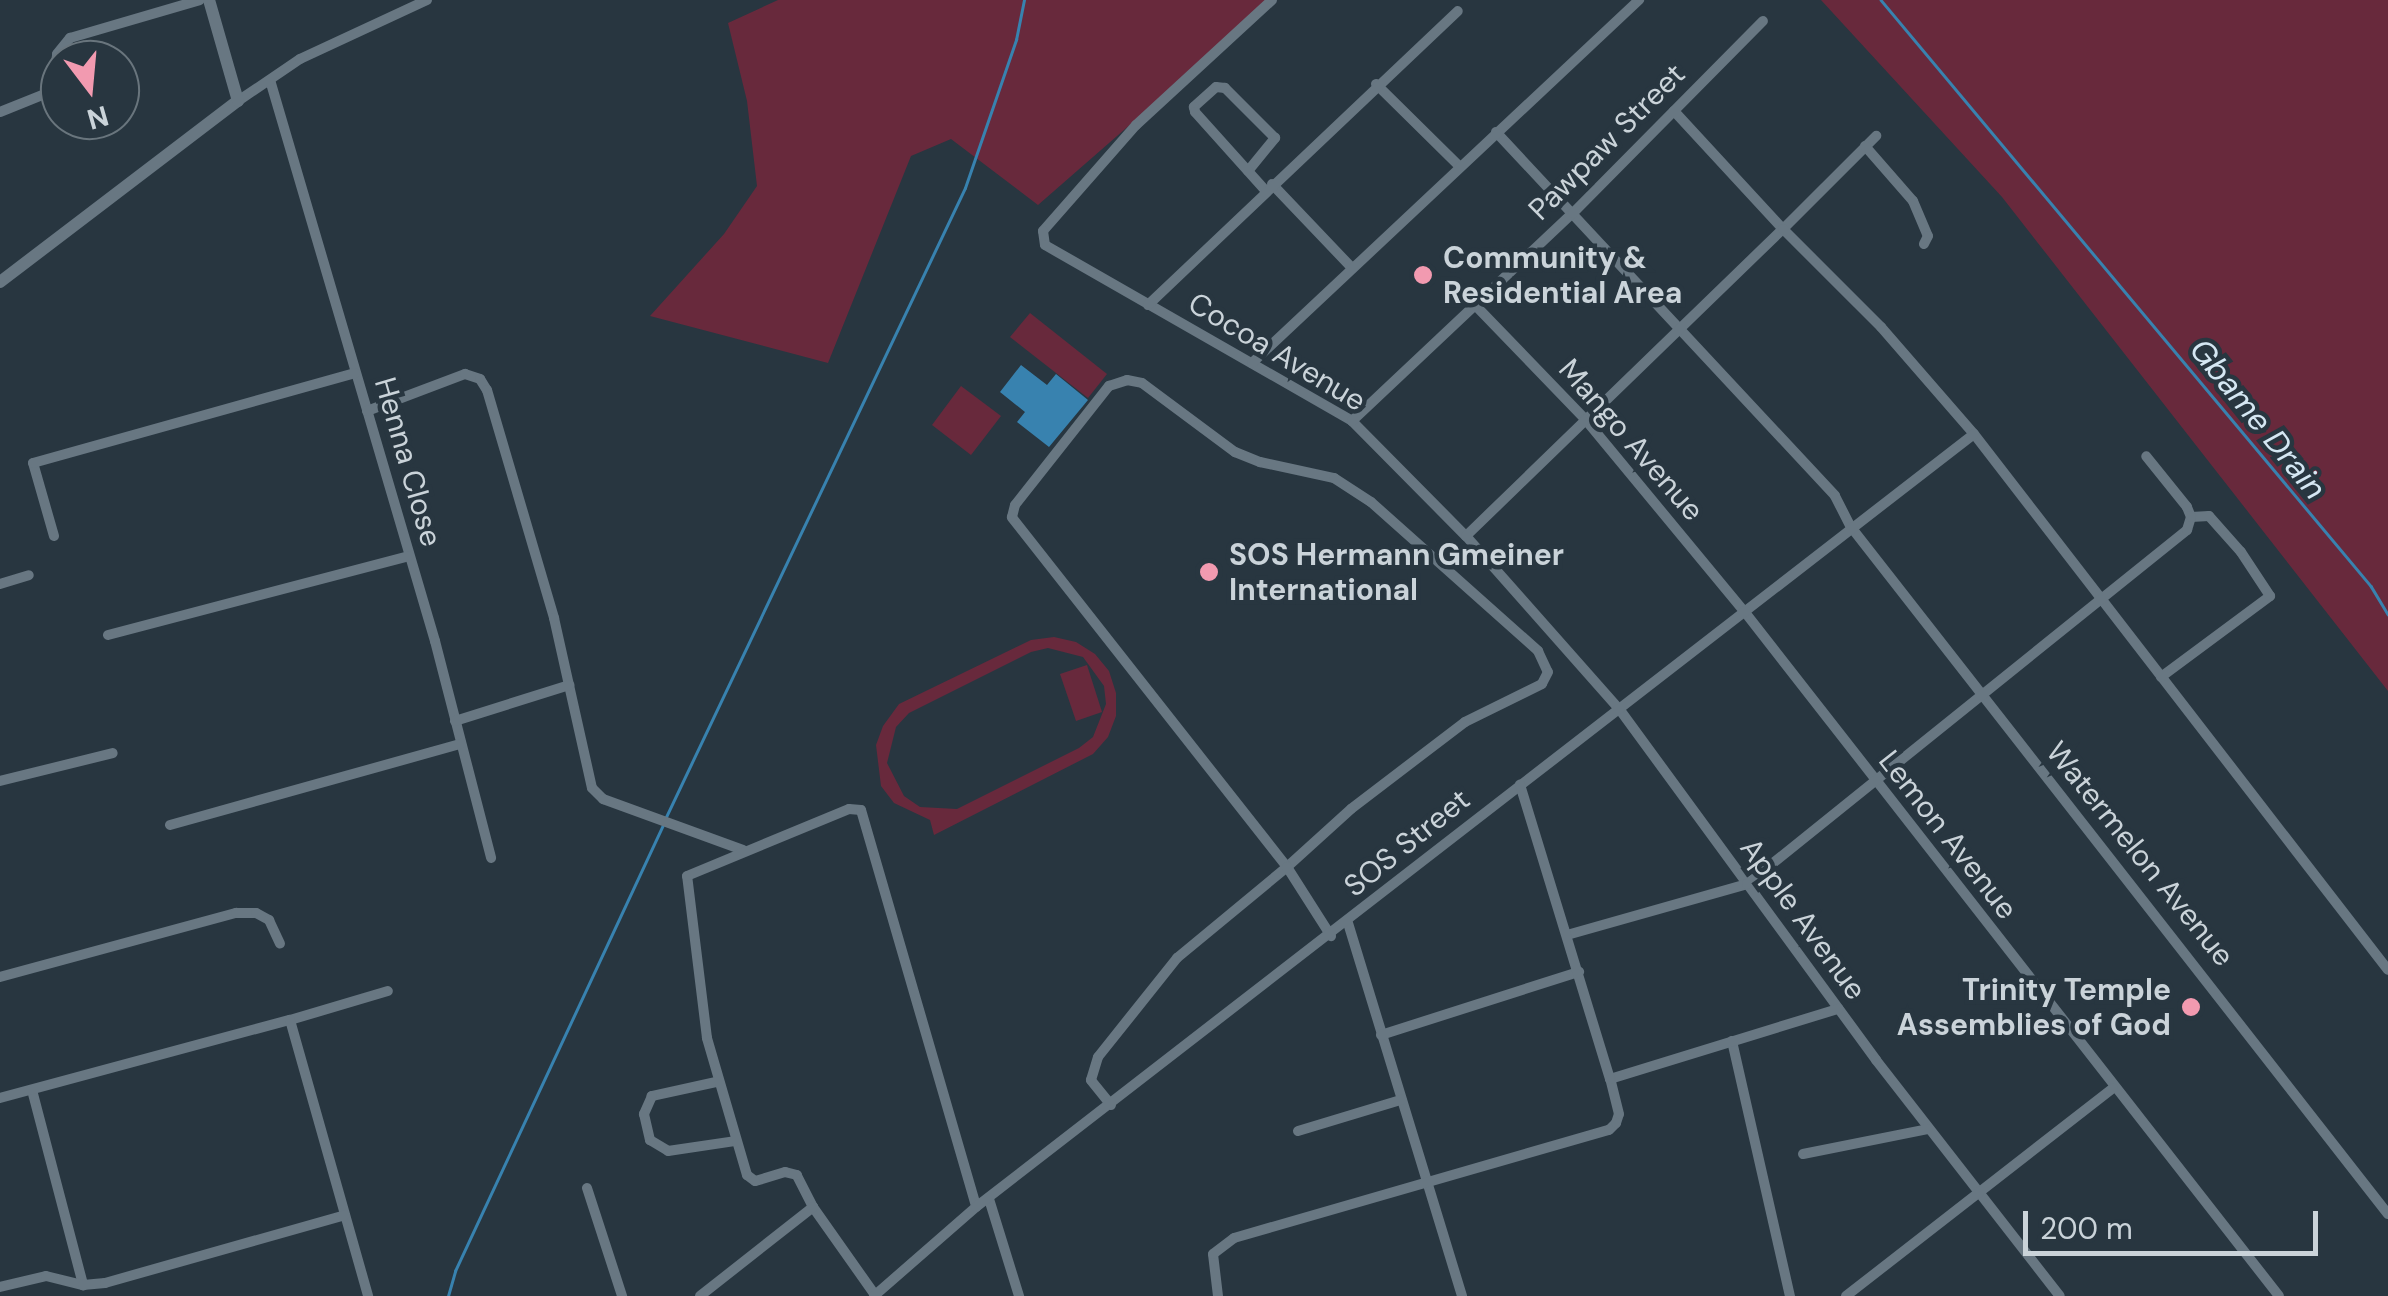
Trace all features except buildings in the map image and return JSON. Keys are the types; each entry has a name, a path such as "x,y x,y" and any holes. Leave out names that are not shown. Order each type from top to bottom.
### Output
{"street":[{"path":"0,112 52,91 57,54 70,38 200,0"},
{"path":"209,0 238,102"},
{"path":"0,282 300,59 426,0"},
{"name":"Cocoa Avenue","path":"1272,0 1136,126 1043,231 1045,245 1352,421 1466,536 1620,710"},
{"path":"1252,363 1458,165 1639,0"},
{"path":"1148,306 1376,84 1458,11"},
{"name":"Pawpaw Street","path":"1352,421 1573,213 1763,21"},
{"name":"Henna Close","path":"270,80 491,858"},
{"path":"1376,84 1458,165"},
{"path":"1248,171 1275,138 1226,88 1216,87 1194,107 1195,112 1248,171 1351,267"},
{"path":"1674,111 1881,326 1974,434 2388,970"},
{"name":"Watermelon Avenue","path":"1496,132 1835,496 1851,527 1982,697 2387,1209"},
{"path":"1466,536 1876,136"},
{"path":"1866,146 1913,201 1928,236 1924,244"},
{"name":"Mango Avenue","path":"1475,305 1585,418 1744,612"},
{"path":"54,536 33,463 356,373"},
{"path":"366,412 465,374 480,379 495,416 570,685 596,794 744,850"},
{"path":"1112,1104 1091,1080 1098,1057 1177,958 1287,866 1351,809 1465,722 1542,684 1548,672 1546,662 1461,578 1370,502 1334,478 1234,452 1142,383 1116,382 1015,505 1012,517 1287,866 1331,936"},
{"name":"SOS Street","path":"875,1296 976,1208 1974,434"},
{"path":"2146,456 2191,517"},
{"path":"2161,677 2270,596 2242,552 2209,516 2191,517"},
{"path":"1567,935 1747,884 1877,784 2187,530 2191,517"},
{"path":"108,635 408,556"},
{"path":"0,584 28,575"},
{"name":"Lemon Avenue","path":"1744,612 2279,1296"},
{"path":"455,721 570,685"},
{"name":"Apple Avenue","path":"1620,710 1928,1129 2060,1296"},
{"path":"170,825 461,744"},
{"path":"0,781 113,753"},
{"path":"1218,1296 1213,1254 1223,1243 1608,1130 1619,1114 1580,972 1520,784"},
{"path":"875,1296 792,1172 751,1178 716,1082 686,881 695,869 849,809 861,810 976,1208"},
{"path":"0,977 236,913 256,912 269,920 280,944"},
{"path":"1348,923 1462,1296"},
{"path":"1381,1034 1580,972"},
{"path":"0,1098 388,991"},
{"path":"1610,1079 1838,1008"},
{"path":"290,1020 368,1296"},
{"path":"1732,1041 1790,1296"},
{"path":"716,1082 652,1096 644,1114 650,1140 668,1151 736,1141"},
{"path":"1846,1296 2113,1088"},
{"path":"32,1090 83,1285"},
{"path":"1298,1131 1401,1100"},
{"path":"1803,1154 1928,1129"},
{"path":"588,1188 622,1296"},
{"path":"989,1199 1019,1296"},
{"path":"700,1296 714,1291 814,1206"},
{"path":"0,1287 46,1276 83,1285 118,1280 345,1215"}],"shaded area":[{"path":"778,0 1273,0 1038,205 951,139 911,156 828,363 650,316 724,234 757,186 747,101 728,23"},
{"path":"1821,0 2388,0 2388,691 2002,197"},
{"path":"1030,313 1107,374 1088,398 1010,337"},
{"path":"961,386 1001,416 971,455 932,425"},
{"path":"1054,637 1076,642 1095,654 1109,671 1116,693 1116,716 1108,737 1093,754 934,835 930,820 894,803 881,786 876,745 883,726 899,704 1031,640","holes":["1048,648 1083,657 1104,686 1106,704 1093,737 1079,748 957,809 920,807 904,796 887,763 896,727 909,713 1031,652"]},
{"path":"1087,665 1102,712 1076,721 1060,674"}],"water":[{"path":"1021,365 1047,385 1056,374 1088,400 1049,447 1017,422 1025,412 1000,392"}],"waterway":[{"path":"666,817 965,188 1016,40 1024,0"},
{"name":"Gbame Drain","path":"1881,0 2371,586 2388,614"},
{"path":"448,1296 455,1271 663,824"}],"place":[{"name":"Community & Residential Area","path":"1423,275"},
{"name":"SOS Hermann Gmeiner International","path":"1209,572"},
{"name":"Trinity Temple Assemblies of God","path":"2191,1007"}]}
